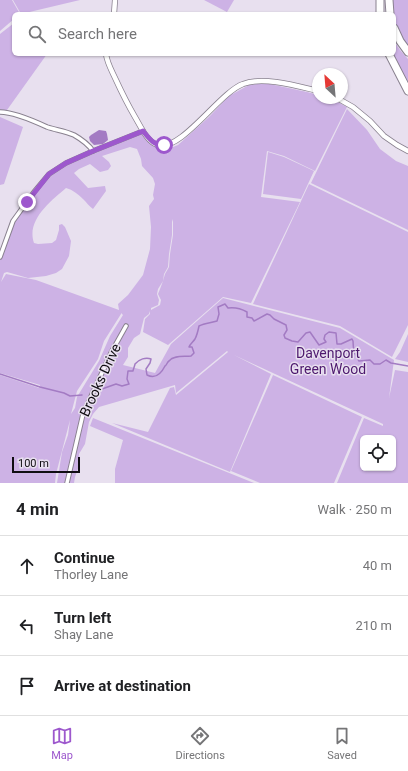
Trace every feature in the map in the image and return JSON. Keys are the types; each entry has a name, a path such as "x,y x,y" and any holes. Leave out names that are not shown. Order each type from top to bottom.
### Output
{"highway":[{"path":"380,0 380,12"},
{"path":"389,0 390,12"},
{"path":"396,32 408,52"},
{"path":"390,56 408,90"}],"street":[{"path":"114,12 115,0"},
{"path":"106,56 107,62 123,96 143,131 152,142 158,145 173,143 184,136 224,97 243,83 270,81 312,90"},
{"path":"348,104 366,117 384,136 408,151"},
{"path":"0,112 36,121 48,127 71,134 93,151"},
{"path":"0,256 2,244 13,221 49,174 66,163 143,131"},
{"name":"Brooks Drive","path":"67,483 82,414 126,326"}],"green space":[{"path":"0,0 12,0 19,12 12,12 12,21 0,31"},
{"path":"13,0 80,0 29,12 20,12"},
{"path":"204,0 234,0 227,12"},
{"path":"392,0 408,0 408,49 396,25 396,12 393,12"},
{"path":"12,25 12,56 46,56 7,110 0,110 0,34"},
{"path":"396,44 408,59 408,86 393,56 396,56"},
{"name":"Davenport Green Wood","path":"265,83 312,93 312,104 341,104 347,107 315,171 284,156 267,151 261,197 300,202 251,303 223,297 168,345 143,332 145,319 150,314 150,311 144,318 140,334 134,338 128,348 128,357 123,365 155,373 171,344 223,298 340,328 394,360 389,398 395,370 408,372 408,483 337,483 364,418 383,426 383,424 234,355 271,374 230,472 112,423 148,432 170,388 174,387 176,395 228,352 227,351 176,393 175,385 99,407 89,422 85,444 79,454 80,463 74,483 57,483 62,452 68,435 70,420 56,474 55,483 0,483 0,375 39,388 40,385 0,373 0,257 13,221 49,174 66,163 143,131 152,142 166,147 168,155 168,149 178,145 209,117 229,96 249,85","holes":["130,147 137,149 142,166 153,178 155,184 153,195 154,199 149,206 151,227 150,249 143,275 128,295 118,304 119,310 36,280 6,274 1,282 4,273 7,272 28,278 46,276 56,273 62,269 69,256 71,241 65,227 62,224 59,225 56,240 52,243 34,243 32,235 37,219 47,205 66,188 77,194 93,209 106,191 105,186 88,188 74,173 90,164 100,172 108,170 111,166 102,156","173,219 173,235 169,267 163,281 164,274 168,267 172,222","163,281 158,294 161,300 160,305 151,310 151,308 158,305 159,300 157,294 158,289","121,314 123,315 110,336 99,361 77,397 75,408 71,414 77,391 98,359 104,341"]},
{"path":"347,109 367,130 380,149 396,161 408,166 408,230 311,183"},
{"path":"0,117 23,127 4,184 0,185"},
{"path":"268,152 284,157 314,171 301,199 263,194"},
{"path":"309,184 408,232 408,325 392,357 340,326 253,304"},
{"path":"408,334 408,362 395,359 400,352"},
{"path":"273,375 362,417 334,483 260,483 231,471"},
{"path":"93,418 254,483 115,483 115,469 123,440 90,426"}],"shaded area":[{"path":"99,130 106,131 108,140 103,144 94,145 90,141 89,137"}],"waterway":[{"path":"102,389 116,384 122,386 129,384 127,379 128,371 133,371 135,364 143,359 151,359 146,369 147,375 155,376 162,371 171,359 176,357 191,356 194,353 192,347 189,347 195,339 199,326 217,321 219,314 218,307 225,304 228,308 238,308 247,312 247,317 252,318 254,321 267,314 270,315 274,319 286,325 287,330 284,335 285,338 292,341 298,342 306,333 310,332 319,345 326,342 324,339 325,335 329,332 336,333 337,344 341,344 352,339 354,352 359,361 370,360 374,364 380,364 386,360 391,363 408,366"},
{"path":"0,374 70,396 82,395"}],"route":[{"path":"27,202 49,174 66,163 93,151 143,131 152,142 158,145 164,145"}]}
